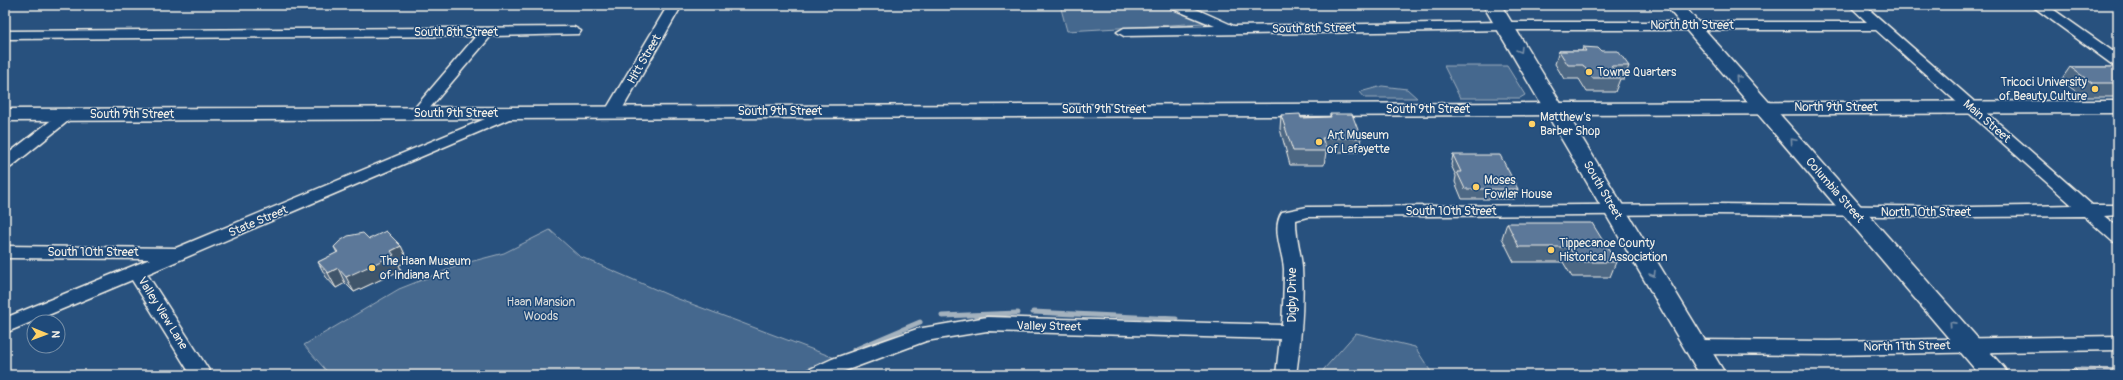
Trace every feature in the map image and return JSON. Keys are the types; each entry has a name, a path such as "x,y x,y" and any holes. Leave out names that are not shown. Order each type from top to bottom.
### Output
{"main road":[{"name":"South Street","path":"1492,5 1713,375"},
{"name":"Columbia Street","path":"1674,5 1995,375"},
{"name":"North 9th Street","path":"1554,109 1764,107 2118,107"},
{"name":"South 9th Street","path":"5,114 509,114 1043,109 1554,109"}],"street":[{"name":"Hitt Street","path":"612,113 675,5"},
{"path":"1176,5 1234,29"},
{"name":"Main Street","path":"1856,5 2118,237"},
{"path":"2038,5 2118,62"},
{"name":"South 8th Street","path":"1124,32 1234,29 1505,26"},
{"name":"North 8th Street","path":"1505,26 1879,26"},
{"path":"418,113 487,32"},
{"name":"South 8th Street","path":"5,36 574,32"},
{"path":"5,164 68,114"},
{"name":"State Street","path":"5,326 509,114"},
{"name":"North 10th Street","path":"1615,210 2118,210"},
{"name":"South 10th Street","path":"1288,216 1308,212 1615,210"},
{"name":"Digby Drive","path":"1286,375 1292,332 1293,268 1286,225 1288,216"},
{"name":"South 10th Street","path":"5,252 180,253"},
{"name":"Valley View Lane","path":"136,271 202,375"},
{"name":"Valley Street","path":"815,375 838,370 924,334 987,324 1292,332"},
{"name":"North 11th Street","path":"1696,347 1829,348 2118,343"}],"green space":[{"path":"1060,5 1167,5 1190,14 1204,23 1067,31"},
{"path":"1444,66 1507,66 1525,95 1520,98 1460,98"},
{"path":"1382,86 1407,89 1417,98 1365,98 1360,92"},
{"name":"Haan Mansion Woods","path":"550,230 579,256 673,297 835,358 799,375 330,375 304,345 399,289 462,264 504,253"},
{"path":"1356,333 1415,347 1433,375 1321,375 1324,369"}],"building":[{"path":"1583,47 1598,48 1601,51 1618,51 1629,66 1611,66 1620,78 1592,78 1583,65 1568,65 1559,51 1586,51"},
{"path":"2070,67 2118,67 2118,83 2092,83"},
{"path":"1300,114 1301,118 1331,117 1330,114 1352,114 1361,138 1322,138 1327,151 1293,151 1281,115"},
{"path":"1453,155 1500,155 1518,189 1465,189 1457,172 1461,172"},
{"path":"1507,223 1592,223 1616,262 1577,262 1569,247 1519,247"},
{"path":"386,231 401,246 391,251 394,255 346,277 338,268 328,273 318,262 338,252 334,247 348,236 363,233 369,239"},
{"path":"2074,368 2118,369 2118,375 2064,375 2061,371 2077,371"}],"waterway":[{"path":"1033,312 1176,319"},
{"path":"942,316 1018,313"},
{"path":"854,350 920,322"},
{"path":"799,375 812,369"}],"place":[{"name":"Towne Quarters","path":"1589,72"},
{"name":"Tricoci University of Beauty Culture","path":"2095,89"},
{"name":"Matthew's Barber Shop","path":"1532,124"},
{"name":"Art Museum of Lafayette","path":"1319,142"},
{"name":"Moses Fowler House","path":"1476,187"},
{"name":"Tippecanoe County Historical Association","path":"1551,250"},
{"name":"The Haan Museum of Indiana Art","path":"372,268"}]}
